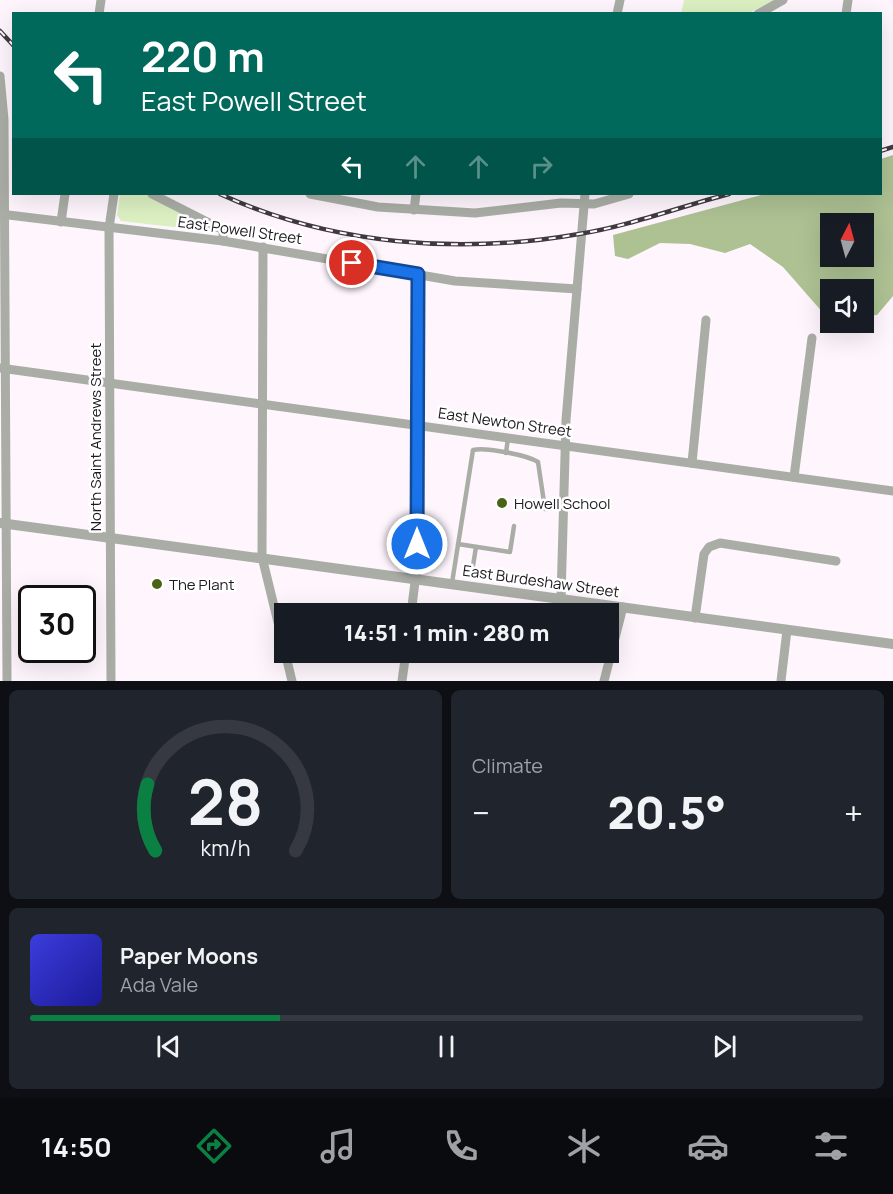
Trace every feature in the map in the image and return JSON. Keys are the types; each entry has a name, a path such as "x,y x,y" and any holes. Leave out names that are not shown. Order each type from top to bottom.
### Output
{"street":[{"path":"775,9 783,0"},
{"path":"0,76 4,120 3,523 7,681"},
{"path":"61,222 64,195"},
{"name":"North Saint Andrews Street","path":"111,681 109,228 114,195"},
{"path":"154,195 223,230 224,242"},
{"path":"315,195 355,203 414,210 476,213 561,203 586,205 625,195"},
{"path":"414,210 416,195"},
{"path":"561,598 565,445 580,234 586,205 585,195"},
{"name":"East Powell Street","path":"3,214 224,242 473,283 577,289"},
{"path":"263,248 262,557 274,607"},
{"path":"413,603 416,578 418,274"},
{"path":"692,463 706,320"},
{"path":"794,477 812,338"},
{"name":"East Newton Street","path":"3,368 893,491"},
{"name":"East Burdeshaw Street","path":"3,523 893,644"},
{"path":"695,618 704,554 712,545 720,543 836,561"},
{"path":"604,681 623,608"},
{"path":"781,681 787,630"},
{"path":"288,663 292,681"},
{"path":"402,681 404,663"}],"lane":[{"path":"506,453 508,438"},
{"path":"452,583 473,450 478,448 506,453 538,462 545,509 564,508"},
{"path":"458,544 510,552 514,526"},
{"path":"472,572 476,547"}],"green space":[{"path":"684,0 774,0 751,12 681,12"},
{"path":"893,155 893,296 877,315 874,315 874,279 820,279 820,309 783,267 750,244 725,253 690,244 660,243 628,259 615,256 613,235 761,195 882,195 882,159"},
{"path":"120,195 148,195 217,232 121,221 117,215"}],"railway":[{"path":"0,31 12,44"},
{"path":"882,150 893,147"},
{"path":"222,195 306,225 351,235 442,244 488,244 598,231 726,195"}],"place":[{"name":"Howell School","path":"502,503"},
{"name":"The Plant","path":"157,584"}],"route":[{"path":"352,263 418,274 417,544"}]}
